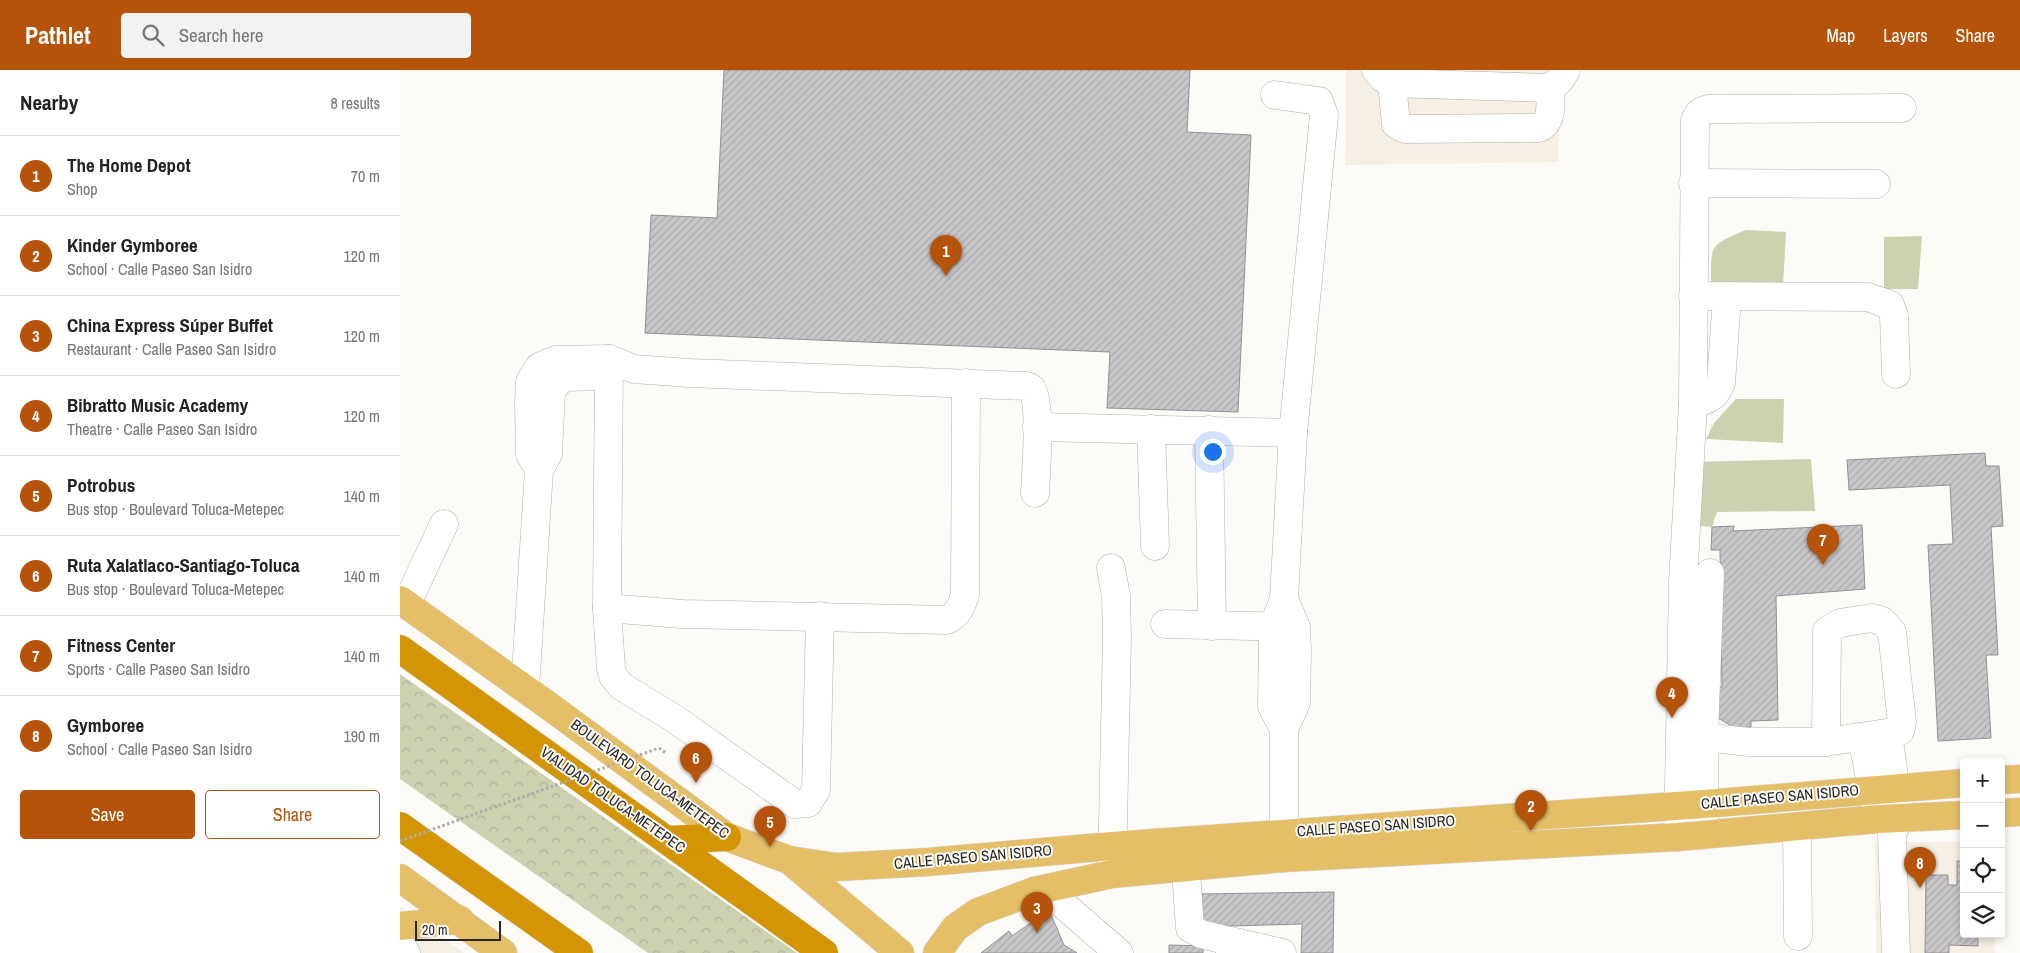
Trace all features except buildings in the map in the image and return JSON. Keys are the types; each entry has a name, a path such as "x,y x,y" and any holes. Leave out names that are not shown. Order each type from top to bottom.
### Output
{"highway":[{"name":"VIALIDAD TOLUCA-METEPEC","path":"400,649 824,953"},
{"path":"400,826 579,953"},
{"path":"668,840 727,837"}],"main road":[{"name":"BOULEVARD TOLUCA-METEPEC","path":"403,603 525,689 727,837 789,860 900,953"},
{"path":"2005,780 2020,778"},
{"name":"CALLE PASEO SAN ISIDRO","path":"936,953 955,928 978,912 1006,900 1185,854 1692,804 1960,783"},
{"path":"2005,813 2020,812"},
{"name":"CALLE PASEO SAN ISIDRO","path":"1284,845 1678,837 1797,826 1890,824 1960,815"},
{"name":"CALLE PASEO SAN ISIDRO","path":"789,860 837,867 928,862 1112,846 1185,854"},
{"path":"400,878 503,953"},
{"path":"400,926 460,920"}],"lane":[{"path":"1401,77 1521,78 1558,79 1548,121 1539,128 1405,128 1396,124 1395,120 1401,77"},
{"path":"1275,95 1319,101 1324,115 1293,433 1284,599 1285,627 1296,703 1284,729 1284,845"},
{"path":"1704,835 1692,804 1684,582 1693,404 1692,296 1695,120 1700,112 1708,109 1902,108"},
{"path":"1694,183 1876,184"},
{"path":"1692,296 1868,297 1882,300 1890,305 1894,316 1896,374"},
{"path":"1693,404 1709,400 1716,394 1721,383 1727,297"},
{"path":"617,368 607,608 611,668 613,676 621,686 675,719 795,804 808,803 816,790 820,616"},
{"path":"525,689 539,470 548,454 551,391 558,382 566,377 617,368 689,373 966,383 1031,388 1035,395 1037,427 1036,493"},
{"path":"607,608 682,614 947,620 961,609 965,596 966,383"},
{"path":"1037,427 1293,433"},
{"path":"1151,429 1155,546"},
{"path":"1209,430 1212,626"},
{"path":"403,603 444,524"},
{"path":"1111,568 1116,596 1117,637 1112,874"},
{"path":"1678,837 1692,804 1704,737 1710,573"},
{"path":"1704,737 1749,742 1826,742 1900,731 1902,722 1892,632 1882,621 1872,618 1840,623 1827,631 1826,742"},
{"path":"1165,624 1285,627"},
{"path":"1875,736 1890,824 1896,953"},
{"path":"1797,826 1798,936"},
{"path":"1185,854 1190,928 1230,947 1282,953"},
{"path":"1045,889 1119,953"},
{"path":"400,945 406,953"}],"path":[{"path":"400,841 658,748"}],"shaded area":[{"path":"1346,70 1561,70 1558,162 1345,165"},
{"path":"1875,842 1960,842 1960,938 1995,938 1995,953 1876,953"},
{"path":"400,907 464,953 400,953"}],"green space":[{"path":"1746,230 1786,232 1783,286 1769,282 1711,282 1711,260 1715,247 1725,239"},
{"path":"1922,236 1918,289 1884,289 1884,237"},
{"path":"1736,399 1784,399 1783,443 1706,439 1714,423"},
{"path":"1811,459 1815,511 1717,512 1712,527 1691,525 1694,462"},
{"path":"400,674 797,953 648,953 400,779"}],"place":[{"name":"The Home Depot","path":"946,276"},
{"name":"Fitness Center","path":"1823,565"},
{"name":"Bibratto Music Academy","path":"1672,718"},
{"name":"Ruta Xalatlaco-Santiago-Toluca","path":"696,783"},
{"name":"Kinder Gymboree","path":"1531,831"},
{"name":"Potrobus","path":"770,847"},
{"name":"Gymboree","path":"1920,888"},
{"name":"China Express Súper Buffet","path":"1037,933"}]}
